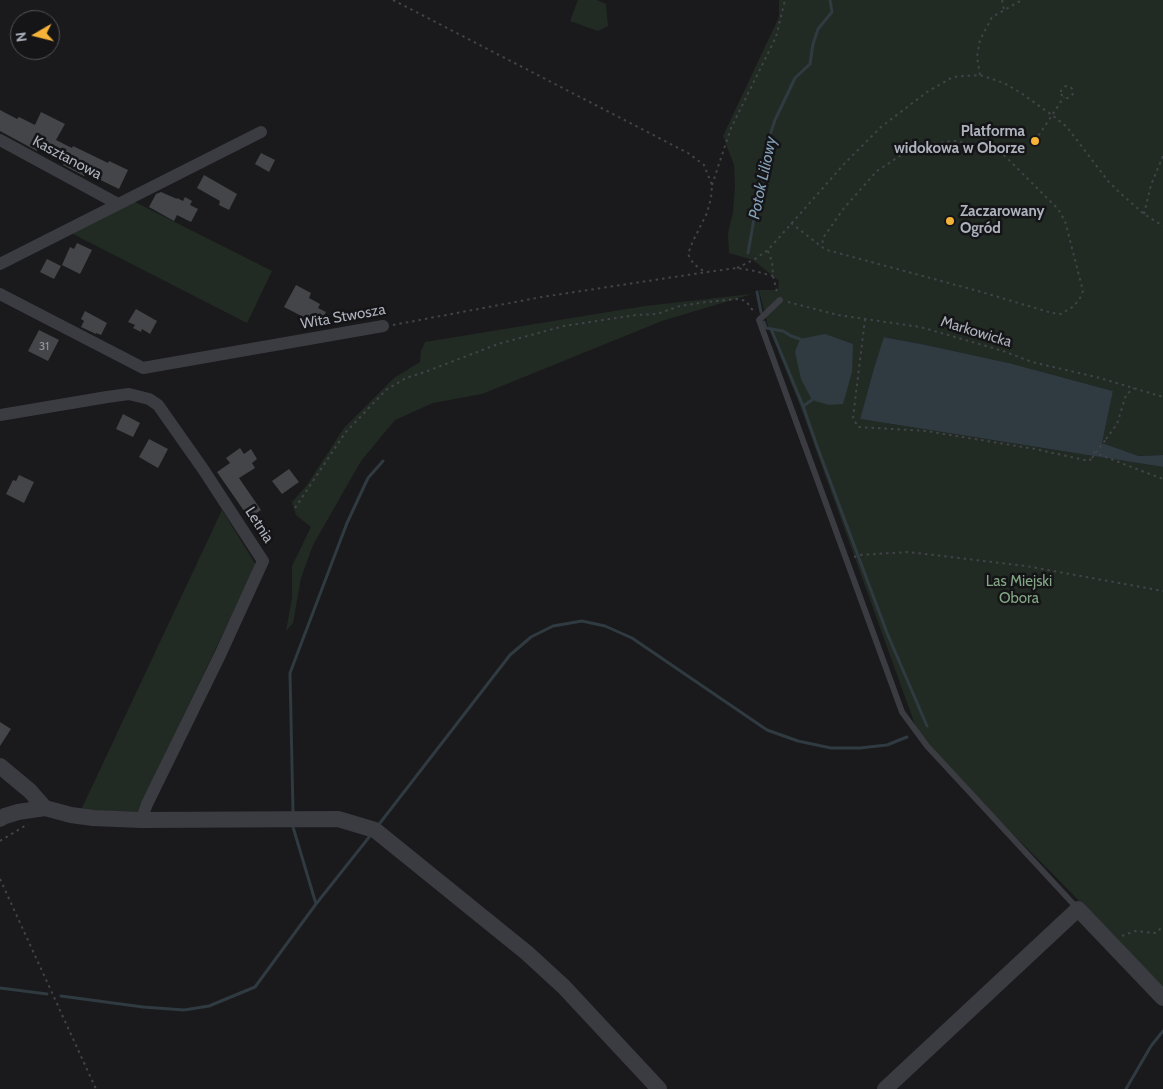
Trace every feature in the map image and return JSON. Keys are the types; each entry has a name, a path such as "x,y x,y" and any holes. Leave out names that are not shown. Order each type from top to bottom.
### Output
{"street":[{"path":"0,264 261,132"},
{"name":"Kasztanowa","path":"0,140 118,204"},
{"name":"Wita Stwosza","path":"0,294 143,368 383,326"},
{"name":"Letnia","path":"0,415 129,394 149,399 158,405 203,468 263,561 141,820"},
{"path":"0,766 30,791 45,808"},
{"path":"0,819 18,812 45,808 93,818 141,820 338,819 375,830 527,953 564,986 659,1089"},
{"path":"885,1089 1078,909 1163,998"}],"lane":[{"path":"780,300 759,320 902,712 927,746 950,772 1078,909"}],"path":[{"path":"393,0 688,153 704,165 712,186"},
{"path":"707,272 693,263 688,254 707,213 712,186 731,128 776,37 785,0"},
{"path":"1002,0 1004,11"},
{"path":"980,75 977,57 980,40 992,17 1022,0"},
{"path":"737,268 768,250 845,163 881,127 926,92 953,77 980,75 1004,83 1021,93 1067,127 1108,181 1144,214 1163,226"},
{"path":"1065,86 1071,87 1073,93 1071,96 1068,98 1064,97 1061,94 1062,88 1065,86"},
{"path":"1035,141 1064,97"},
{"path":"791,223 827,250 978,291 1052,314 1061,314 1074,306 1083,291 1065,221 1058,209 1005,156 998,152 958,141 912,148 877,171 844,208 823,238 822,246"},
{"path":"1144,214 1151,185 1163,156"},
{"path":"768,250 780,300"},
{"path":"737,268 773,276"},
{"name":"Wita Stwosza","path":"383,326 542,297 737,268"},
{"path":"295,508 345,433 386,390 406,378 498,344 564,326 636,315 657,314 680,306 736,299 746,301 759,320"},
{"name":"Markowicka","path":"780,300 838,314 920,327 948,334 1032,362 1100,378 1163,397"},
{"path":"865,319 853,418 858,427 926,431 1035,449 1089,461 1117,424 1126,395 1134,388"},
{"path":"1093,452 1163,479"},
{"path":"853,558 908,552 918,553 1026,566 1163,591"},
{"path":"0,879 96,1089"},
{"path":"1119,937 1134,931 1156,933 1163,926"}],"green space":[{"path":"578,0 597,0 606,4 608,26 598,31 570,21"},
{"name":"Las Miejski Obora","path":"779,0 1163,0 1163,455 1139,456 1102,443 1113,391 1009,363 885,337 860,419 1163,467 1163,988 1052,873 922,744 801,408 768,326 759,290 778,290 779,281 753,260 729,253 728,233 733,212 735,185 734,165 723,136 779,17"},
{"path":"133,201 272,271 247,323 71,233"},
{"path":"752,294 662,321 482,394 433,403 395,420 361,461 313,545 301,578 293,623 286,631 292,598 292,566 311,527 296,515 292,502 307,485 344,428 394,378 420,362 421,351 425,342 645,306"},
{"path":"222,510 256,565 137,812 81,810"}],"shaded area":[{"path":"825,334 853,344 852,372 843,404 829,405 812,400 801,379 795,352 800,339"},
{"path":"884,337 1009,363 1113,391 1102,443 1139,456 1163,455 1163,467 860,419"}],"building":[{"path":"0,110 17,119 19,117 35,125 41,112 65,124 56,140 128,170 119,189 86,173 84,176 63,165 64,163 59,160 62,155 40,144 37,151 0,131"},
{"path":"261,153 275,160 269,172 255,164"},
{"path":"204,175 237,194 229,210 219,205 220,201 197,188"},
{"path":"161,192 183,201 185,197 192,201 190,205 198,209 191,222 177,215 174,221 149,207 156,194"},
{"path":"77,243 92,250 80,274 62,265 70,247 74,249"},
{"path":"47,259 61,266 54,279 40,272"},
{"path":"296,285 311,293 309,298 320,304 318,308 326,312 319,325 284,307"},
{"path":"136,309 157,321 150,334 142,329 141,332 133,328 135,325 128,322"},
{"path":"85,311 107,323 101,335 81,327 84,321 81,319"},
{"path":"39,330 59,340 48,361 28,351"},
{"path":"123,414 140,423 133,437 116,429"},
{"path":"149,439 168,449 158,468 139,457"},
{"path":"240,448 244,454 251,449 257,459 252,463 255,468 239,478 261,510 249,518 217,472 230,463 226,458"},
{"path":"289,469 299,482 282,494 272,481"},
{"path":"19,475 34,482 24,503 6,494 13,480 16,481"},
{"path":"0,722 11,729 0,746"}],"waterway":[{"name":"Potok Liliowy","path":"748,253 767,144 775,120 795,78 810,64 813,44 818,29 832,12 830,0"},
{"path":"757,292 761,312"},
{"path":"764,322 766,328 783,331 800,339"},
{"path":"771,329 803,406"},
{"path":"812,400 803,406 818,449 887,633 927,726"},
{"path":"293,812 290,673 347,523 368,478 383,461"},
{"path":"380,823 510,655 531,637 553,626 582,621 605,626 632,638 767,730 798,741 831,748 860,748 887,745 907,737"},
{"path":"293,827 316,904"},
{"path":"61,996 143,1007 184,1010 209,1006 255,987 316,904 370,836"},
{"path":"0,988 47,994"},
{"path":"1126,1089 1151,1046 1163,1031"}],"place":[{"name":"Platforma widokowa w Oborze","path":"1035,141"},
{"name":"Zaczarowany Ogród","path":"950,221"}]}
